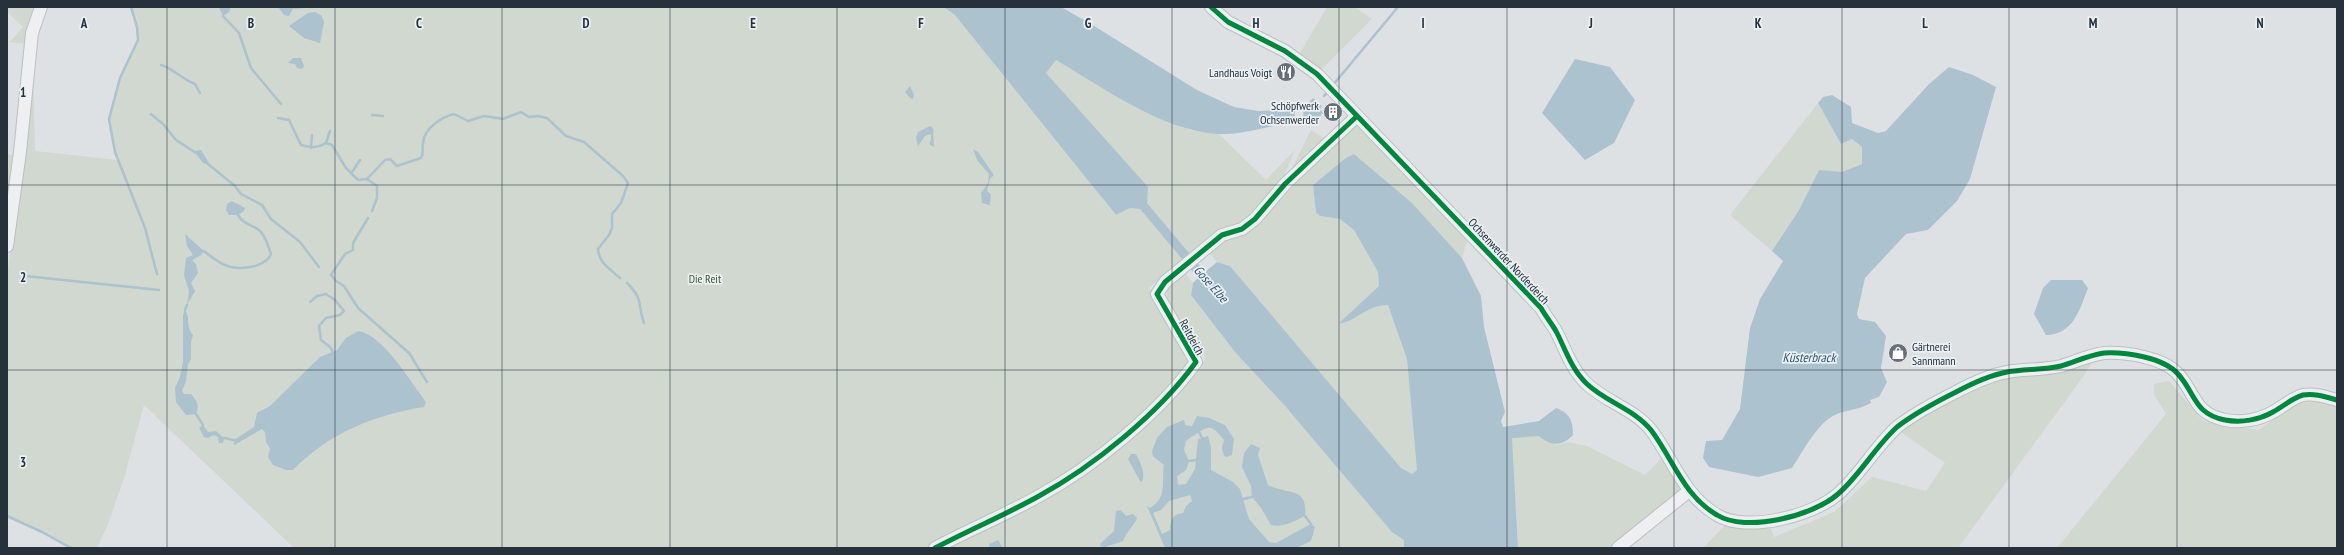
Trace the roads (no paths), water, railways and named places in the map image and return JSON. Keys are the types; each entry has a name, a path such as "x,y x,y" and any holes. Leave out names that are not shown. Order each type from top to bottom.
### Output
{"street":[{"path":"7,246 20,152 32,33 41,7"},
{"name":"Ochsenwerder Norderdeich","path":"1211,7 1228,22 1297,59 1324,82 1398,157 1541,308 1556,331 1575,370 1584,382 1596,392 1638,418 1649,428 1689,491 1716,515 1731,522 1764,522 1801,513 1838,495 1897,427 1958,391 2003,373 2059,366 2103,353 2128,355 2167,365 2178,372 2200,408 2211,416 2226,420 2243,421 2260,418 2273,413 2294,398 2305,395 2315,394 2337,400"},
{"name":"Reitdeich","path":"935,548 1067,480 1147,417 1181,383 1196,362 1157,294 1166,282 1181,268 1222,235 1242,229 1255,219 1285,184 1356,116"},
{"path":"1618,548 1689,491"}],"water":[{"path":"201,7 231,7 229,12 223,16 219,8"},
{"path":"278,7 305,8 293,9 289,16 284,15"},
{"name":"Gose Elbe","path":"944,7 1061,7 1197,90 1234,107 1258,111 1303,109 1313,98 1322,106 1320,109 1323,113 1311,125 1302,118 1293,119 1292,122 1246,132 1217,134 1196,131 1175,125 1154,116 1113,95 1056,60 1046,73 1148,187 1147,203 1205,272 1217,262 1230,266 1401,468 1412,474 1417,470 1407,359 1388,305 1373,308 1351,320 1338,324 1379,286 1378,272 1354,230 1340,219 1320,216 1316,213 1313,185 1347,157 1354,154 1412,203 1462,258 1481,296 1484,327 1505,412 1501,421 1503,427 1539,421 1556,408 1565,412 1570,418 1573,435 1561,443 1557,444 1548,442 1539,436 1512,438 1518,548 1404,548 1404,540 1392,532 1286,407 1235,352 1191,295 1193,283 1198,278 1140,209 1130,208 1116,215 955,15"},
{"path":"315,12 322,16 324,22 320,43 304,38 289,26 308,13"},
{"path":"293,58 301,58 304,66 302,69 297,68 295,64 288,63"},
{"path":"1575,59 1610,67 1635,100 1614,143 1585,160 1542,113"},
{"name":"Küsterbrack","path":"1949,67 1973,75 1996,87 1970,179 1957,201 1928,230 1906,234 1865,278 1857,314 1859,319 1875,322 1886,336 1881,368 1887,382 1879,397 1870,400 1871,403 1866,406 1839,413 1829,418 1811,438 1792,468 1758,477 1709,467 1703,458 1706,441 1722,440 1740,409 1750,328 1760,299 1783,261 1772,251 1799,210 1819,170 1842,172 1862,164 1862,147 1852,139 1841,144 1818,103 1823,97 1832,95 1851,107 1852,123 1878,133 1886,131 1929,84"},
{"path":"910,86 914,95 913,99 910,98 905,92"},
{"path":"930,126 933,128 934,147 929,144 931,134 925,136 918,146 916,138 918,132"},
{"path":"973,149 978,152 994,175 990,179 987,191 991,194 990,205 982,203 981,193 988,183 989,174 977,160"},
{"path":"201,150 211,166 203,163 194,151"},
{"path":"232,201 245,208 244,211 238,215 229,215 226,210 227,204"},
{"path":"185,234 204,251 201,255 192,260 196,264 198,273 191,283 195,291 187,305 189,291 184,275 186,258 193,255 187,246"},
{"path":"2051,280 2082,280 2088,288 2078,312 2069,326 2063,331 2046,335 2034,314 2043,288"},
{"path":"185,310 188,316 189,328 193,335 191,342 191,359 188,364 186,381 182,391 184,394 191,394 198,406 196,414 186,415 176,402 175,388 180,377 183,362 183,315"},
{"path":"358,331 367,334 377,341 396,360 426,402 424,407 388,415 353,428 322,446 293,470 286,470 273,465 268,457 270,448 266,442 265,432 262,429 234,445 234,440 254,427 257,413 270,406 320,357 337,350 346,338"},
{"path":"1197,416 1209,418 1225,425 1234,439 1232,455 1227,457 1224,456 1222,448 1224,440 1213,428 1203,429 1186,441 1184,450 1189,461 1186,470 1177,476 1178,485 1186,484 1195,469 1198,439 1208,436 1211,448 1211,470 1233,482 1240,489 1249,519 1269,542 1276,543 1311,524 1315,527 1311,541 1296,548 1165,548 1147,506 1150,508 1156,504 1162,494 1163,489 1164,465 1153,456 1152,451 1157,438 1167,427 1184,420 1185,425 1192,426","holes":["1190,495 1192,501 1186,506 1183,513 1174,516 1170,530 1162,534 1153,513 1161,510 1169,501"]},
{"path":"203,425 208,432 216,431 224,438 223,443 219,443 218,437 214,435 208,438 204,437 199,428"},
{"path":"1251,444 1260,448 1258,455 1268,485 1295,493 1300,496 1305,506 1305,516 1284,525 1271,525 1261,508 1252,497 1251,486 1242,467 1244,453"},
{"path":"1131,454 1136,454 1141,464 1143,471 1142,482 1128,459"},
{"path":"1121,510 1126,516 1133,514 1137,518 1123,541 1105,547 1100,546 1101,543 1114,531 1116,511"},
{"path":"998,540 1003,548 990,548 989,544"}],"waterway":[{"path":"131,7 137,27 138,40 120,78 109,119 115,152 145,228 157,274"},
{"path":"1333,85 1398,7"},
{"path":"223,16 239,33 251,68 281,104"},
{"path":"161,65 195,84 200,93"},
{"path":"1324,96 1329,91"},
{"path":"367,179 385,160 390,159 397,166 421,158 424,138 430,128 449,115 454,114 468,121 484,116 503,119 521,112 529,117 538,116 547,118 566,136 584,142 623,176 628,183 621,203 612,214 612,228 609,235 598,249 600,258 603,262 620,278"},
{"path":"151,114 163,124 176,140 196,153"},
{"path":"372,115 383,116"},
{"path":"278,118 289,120 301,145 311,147 317,147 326,143 332,145 346,168 358,180 367,179 377,186 377,198 372,211"},
{"path":"326,143 330,131"},
{"path":"311,148 312,135"},
{"path":"352,172 360,160"},
{"path":"208,164 235,186 241,194 262,205 271,219 300,242 319,267"},
{"path":"204,251 216,260 233,268 247,268 267,260 271,254 263,235 259,230 245,223 238,215"},
{"path":"368,218 353,243 353,250 345,254 331,275 336,281 344,286 358,308 409,353 427,382"},
{"path":"25,276 159,290"},
{"path":"627,283 638,298 644,323"},
{"path":"310,302 317,296 326,294 335,300 344,311 340,315 326,318 319,326 321,340 330,347 333,352"},
{"path":"185,310 187,305"},
{"path":"196,414 203,425"},
{"path":"1199,432 1202,438"},
{"path":"224,438 234,440"},
{"path":"1189,461 1196,460"},
{"path":"1243,499 1252,497"},
{"path":"7,516 42,532 71,548"},
{"path":"1305,516 1311,524"}],"place":[{"name":"Landhaus Voigt","path":"1286,72"},
{"name":"Schöpfwerk Ochsenwerder","path":"1333,112"},
{"name":"Gärtnerei Sannmann","path":"1898,353"}],"park label":[{"name":"Die Reit","path":"705,278"}]}
